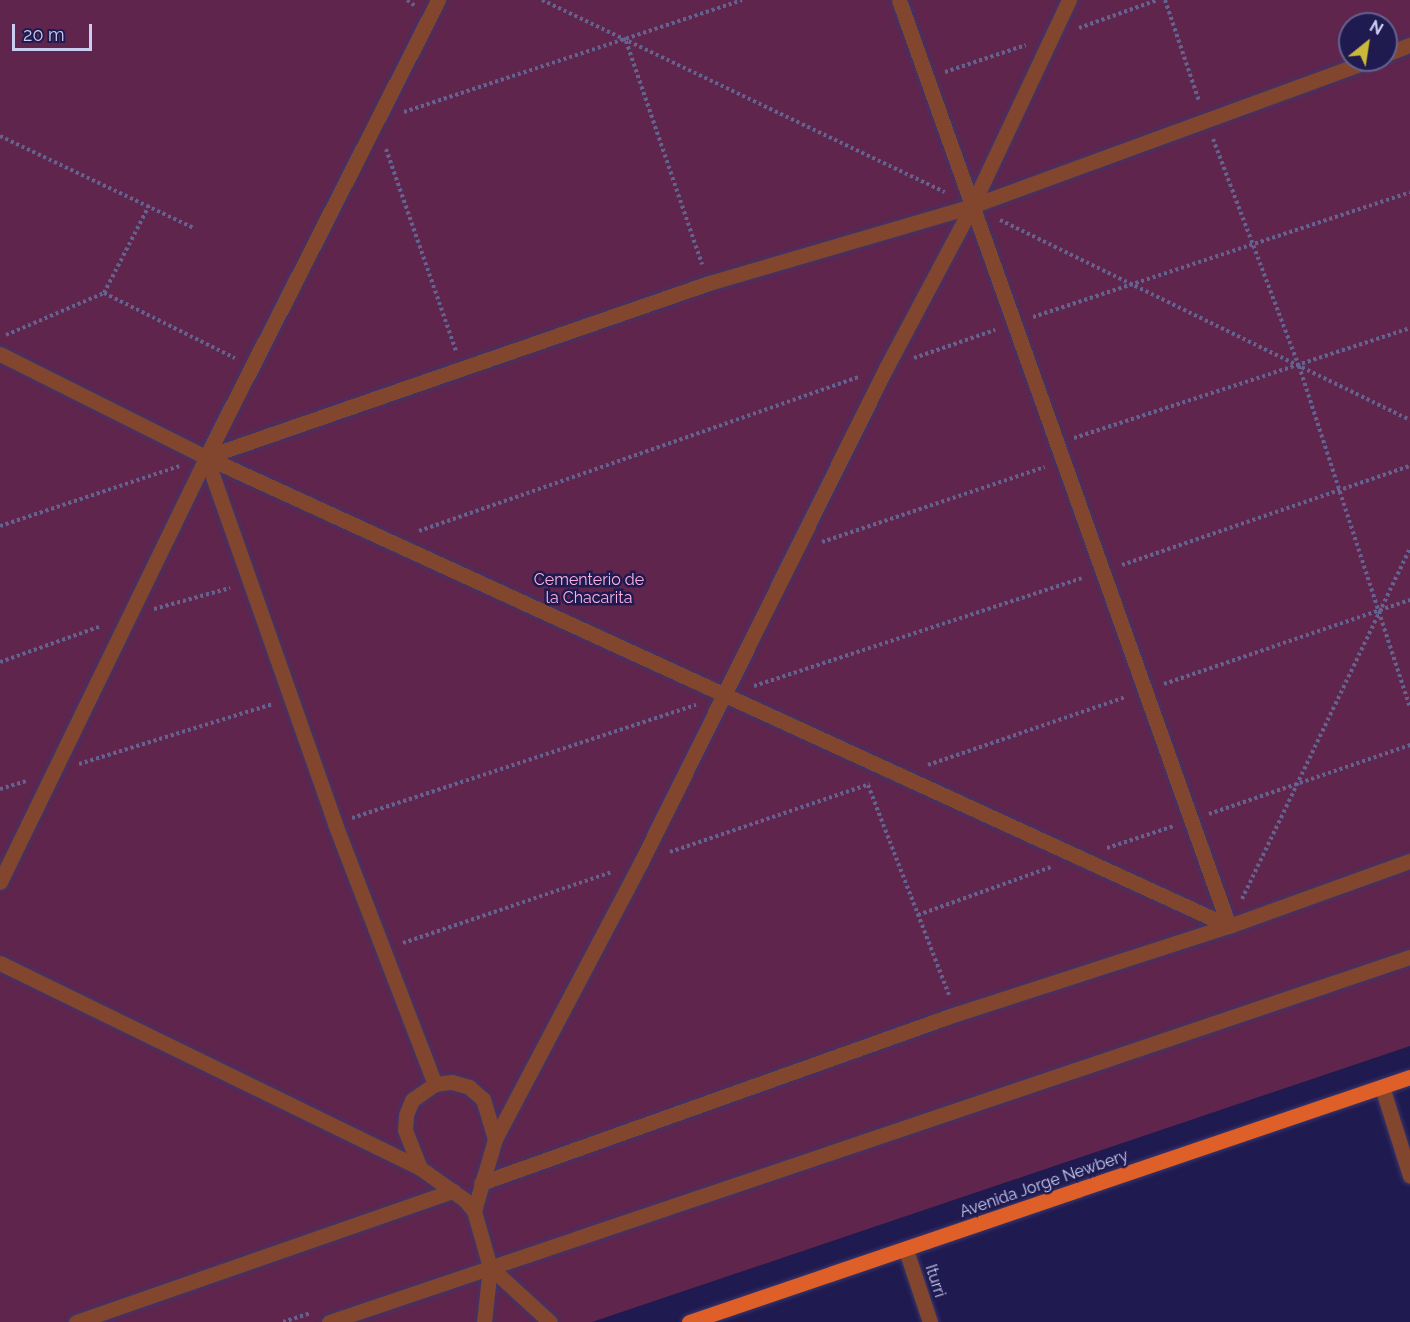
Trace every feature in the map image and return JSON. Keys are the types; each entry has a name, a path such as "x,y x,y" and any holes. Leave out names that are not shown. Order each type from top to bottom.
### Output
{"main road":[{"name":"Avenida Jorge Newbery","path":"689,1322 1410,1077"}],"street":[{"path":"0,882 206,457 438,0"},
{"path":"899,0 1229,926"},
{"path":"484,1322 490,1267 474,1211 495,1139 641,862 886,368 972,206 1069,0"},
{"path":"206,457 709,284 972,206 1338,72"},
{"path":"0,354 206,457 1229,926"},
{"path":"206,457 382,950 435,1084"},
{"path":"481,1183 956,1014 1229,926 1410,861"},
{"path":"329,1322 1410,957"},
{"path":"0,963 420,1168 453,1191 474,1211"},
{"path":"420,1168 405,1130 406,1115 412,1101 435,1084 452,1082 469,1087 483,1100 495,1139"},
{"path":"1382,1087 1410,1176"},
{"path":"76,1322 453,1191"},
{"name":"Iturri","path":"906,1250 930,1322"},
{"path":"490,1267 550,1322"}],"path":[{"path":"542,0 972,206 1129,285 1410,420"},
{"path":"462,369 377,120 742,0"},
{"path":"1165,0 1206,120 1299,366 1410,708"},
{"path":"626,40 709,284"},
{"path":"0,136 194,228"},
{"path":"390,541 1014,323 1410,192"},
{"path":"0,338 104,293 149,206"},
{"path":"104,293 252,366"},
{"path":"1057,443 1410,328"},
{"path":"0,526 206,457"},
{"path":"796,551 1063,461"},
{"path":"1102,572 1410,466"},
{"path":"1229,926 1410,548"},
{"path":"382,950 1410,600"},
{"path":"0,789 291,699"},
{"path":"918,915 1079,857 1410,746"},
{"path":"868,784 956,1014"}],"green space":[{"name":"Cementerio de la Chacarita","path":"0,0 1410,0 1410,1046 592,1322 0,1322"}]}
